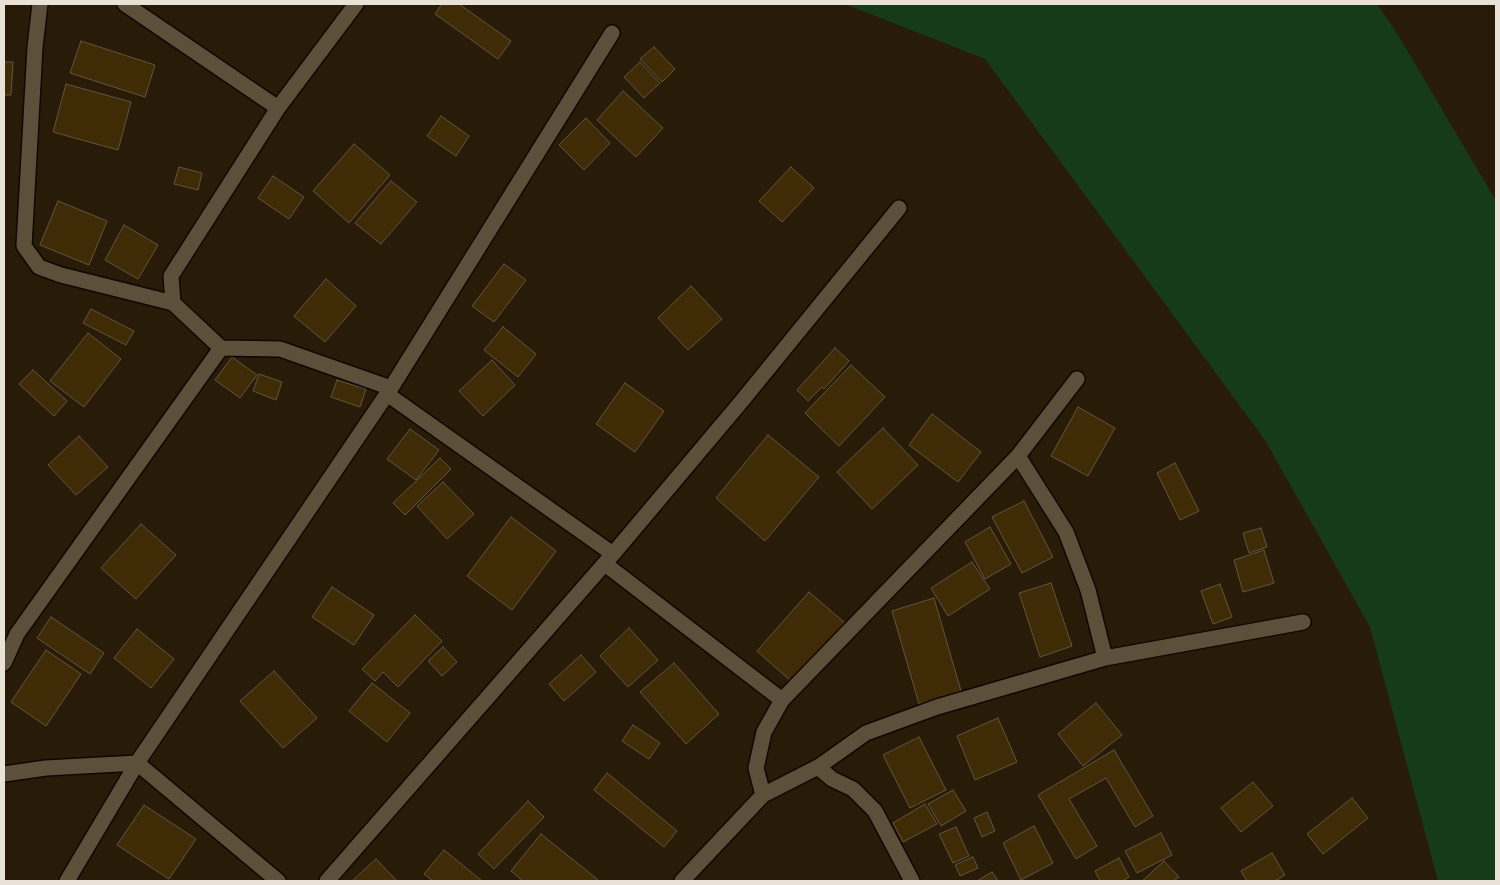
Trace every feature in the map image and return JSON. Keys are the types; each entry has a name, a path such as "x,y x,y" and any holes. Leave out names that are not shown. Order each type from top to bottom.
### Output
{"street":[{"path":"40,4 34,47 24,246 39,267 61,275 174,303 221,348 280,349 389,391 609,559 782,700"},
{"path":"125,4 278,108"},
{"path":"174,303 171,276 278,108 356,4"},
{"path":"67,881 137,763 389,391 612,33"},
{"path":"326,881 609,559 741,402 898,208"},
{"path":"4,663 17,634 221,348"},
{"path":"764,795 756,768 764,732 782,700 1018,456 1077,379"},
{"path":"1018,456 1066,532 1088,590 1105,658"},
{"path":"682,881 764,795 818,768 866,733 937,707 1105,658 1303,622"},
{"path":"4,774 46,768 137,763 278,881"},
{"path":"818,768 832,779 853,789 875,811 912,881"}],"green space":[{"path":"845,4 1377,4 1398,35 1496,201 1496,881 1438,881 1370,627 1265,440 985,59"}],"building":[{"path":"442,4 459,4 511,41 498,59 435,14"},
{"path":"81,41 155,65 145,97 70,73"},
{"path":"654,47 675,69 662,82 640,59"},
{"path":"4,62 13,62 11,95 4,95"},
{"path":"640,62 660,83 644,98 624,77"},
{"path":"66,84 131,102 118,150 53,132"},
{"path":"623,91 663,128 636,157 597,120"},
{"path":"441,116 469,136 456,156 427,136"},
{"path":"586,118 610,143 584,170 559,145"},
{"path":"354,144 390,175 349,223 313,191"},
{"path":"179,167 202,173 198,190 174,184"},
{"path":"791,167 814,188 782,222 759,201"},
{"path":"273,176 304,197 289,219 258,198"},
{"path":"391,181 417,202 381,244 355,223"},
{"path":"58,201 107,221 89,265 40,245"},
{"path":"124,225 158,245 138,279 105,260"},
{"path":"504,264 526,280 494,322 472,306"},
{"path":"326,279 356,306 325,342 294,316"},
{"path":"691,286 722,319 688,350 658,318"},
{"path":"91,309 134,331 126,345 83,323"},
{"path":"503,327 536,354 518,377 484,350"},
{"path":"88,333 121,359 84,407 50,381"},
{"path":"835,348 849,361 824,389 822,387 808,401 797,390"},
{"path":"232,357 257,375 240,398 215,380"},
{"path":"492,360 515,385 483,416 459,391"},
{"path":"851,365 885,397 839,446 805,413"},
{"path":"33,370 67,401 54,416 19,384"},
{"path":"259,374 282,382 276,400 253,391"},
{"path":"337,380 366,389 360,407 331,397"},
{"path":"625,383 664,411 635,452 596,424"},
{"path":"1078,407 1115,428 1088,476 1051,456"},
{"path":"932,414 981,452 958,482 909,445"},
{"path":"883,428 918,465 872,509 837,472"},
{"path":"410,429 439,450 416,480 387,459"},
{"path":"768,435 819,477 765,541 716,498"},
{"path":"79,436 108,467 76,495 48,465"},
{"path":"440,458 451,469 405,515 393,503"},
{"path":"1175,463 1199,511 1180,520 1157,473"},
{"path":"443,482 474,514 447,539 417,506"},
{"path":"1024,501 1053,557 1022,573 992,517"},
{"path":"511,517 556,551 512,610 467,576"},
{"path":"141,524 176,555 136,599 101,568"},
{"path":"990,527 1011,564 985,579 965,542"},
{"path":"1261,528 1267,547 1249,553 1243,533"},
{"path":"1264,550 1274,583 1243,592 1234,560"},
{"path":"972,562 990,589 948,616 931,588"},
{"path":"1051,583 1072,646 1040,657 1019,593"},
{"path":"1220,584 1232,617 1213,624 1201,591"},
{"path":"332,587 374,615 354,645 312,617"},
{"path":"809,592 845,623 792,682 757,651"},
{"path":"934,598 961,691 919,704 892,611"},
{"path":"415,615 442,641 398,687 383,672 375,681 362,669"},
{"path":"51,617 104,653 90,674 37,638"},
{"path":"629,628 658,660 628,687 600,656"},
{"path":"137,629 174,659 151,688 114,658"},
{"path":"443,647 457,662 442,676 428,661"},
{"path":"46,650 81,674 46,726 11,702"},
{"path":"581,655 596,672 564,701 549,684"},
{"path":"674,663 719,714 686,744 640,692"},
{"path":"274,671 317,718 283,748 240,701"},
{"path":"372,683 410,713 387,742 349,711"},
{"path":"1096,703 1122,735 1083,766 1058,734"},
{"path":"998,718 1017,762 975,780 957,736"},
{"path":"633,725 660,743 649,759 622,741"},
{"path":"919,737 946,790 910,808 883,755"},
{"path":"1114,750 1153,816 1135,827 1106,778 1069,799 1097,846 1076,859 1038,795"},
{"path":"607,773 677,831 664,847 594,790"},
{"path":"1253,782 1273,806 1241,832 1221,808"},
{"path":"953,790 966,811 941,826 928,804"},
{"path":"1352,798 1368,818 1323,854 1307,834"},
{"path":"528,801 544,817 494,869 478,854"},
{"path":"925,804 937,824 903,842 893,823"},
{"path":"144,805 196,839 169,879 117,845"},
{"path":"987,812 995,831 982,837 974,818"},
{"path":"1034,826 1053,863 1021,880 1003,843"},
{"path":"956,827 969,856 953,863 939,834"},
{"path":"1161,833 1172,855 1137,873 1125,851"},
{"path":"541,834 597,879 596,881 523,881 511,871"},
{"path":"444,850 482,881 433,881 424,874"},
{"path":"1272,853 1285,875 1275,881 1247,881 1241,871"},
{"path":"973,857 978,868 960,876 955,865"},
{"path":"1119,858 1129,877 1122,881 1100,881 1095,871"},
{"path":"376,859 397,881 352,881"},
{"path":"1164,861 1179,877 1173,881 1142,881"},
{"path":"992,872 998,881 977,881"}]}
